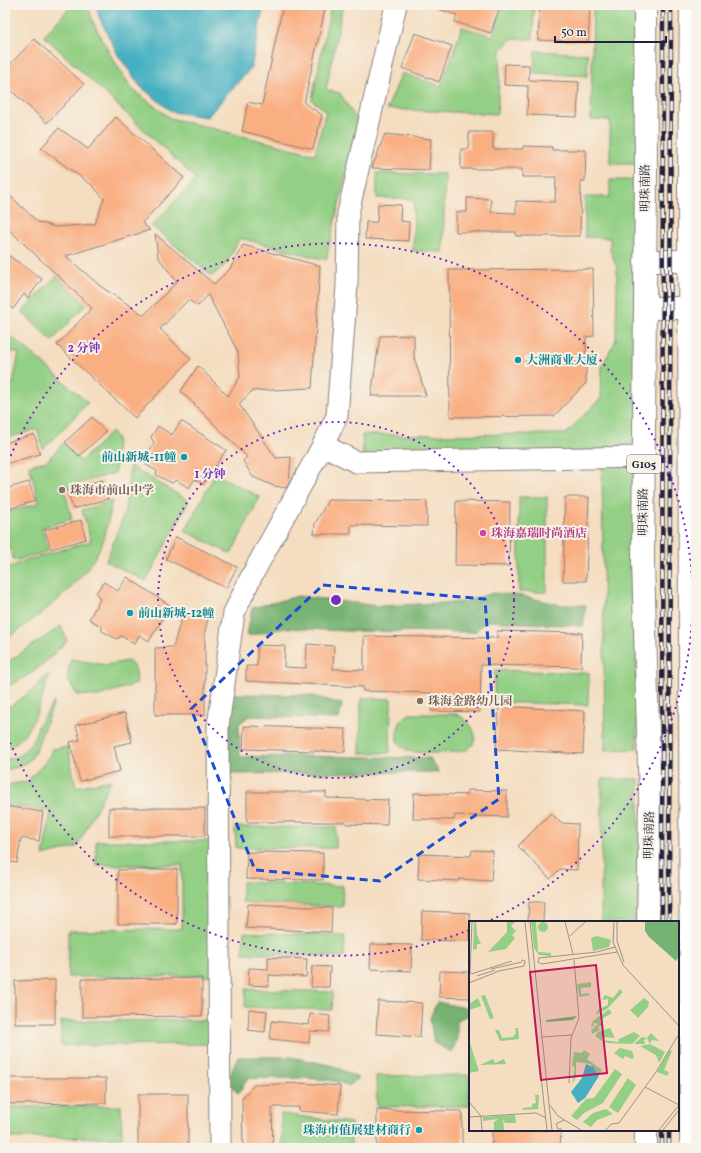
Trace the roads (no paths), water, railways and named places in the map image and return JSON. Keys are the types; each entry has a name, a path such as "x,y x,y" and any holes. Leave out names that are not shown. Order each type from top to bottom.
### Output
{"highway":[{"name":"明珠南路","path":"645,5 643,562 650,799 648,921"},
{"path":"691,5 689,261 691,1148"},
{"path":"645,261 689,261"},
{"path":"645,308 690,308"},
{"path":"646,1131 646,1148"}],"street":[{"path":"220,1148 218,726 234,614 251,577 323,445 337,416 347,285 348,213 396,5"},
{"path":"323,445 356,462 644,457"}],"water":[{"path":"96,5 264,5 251,68 207,117 172,112 140,86 118,55 99,17"}],"railway":[{"path":"662,921 663,5"},
{"path":"669,921 671,5"},
{"path":"662,1131 662,1148"},
{"path":"669,1131 669,1148"}],"place":[{"name":"大洲商业大厦","path":"518,360"},
{"name":"前山新城-11幢","path":"184,457"},
{"name":"珠海市前山中学","path":"62,490"},
{"name":"珠海嘉瑞时尚酒店","path":"483,533"},
{"name":"前山新城-12幢","path":"130,613"},
{"name":"珠海金路幼儿园","path":"420,701"},
{"name":"珠海市值展建材商行","path":"419,1130"}]}
